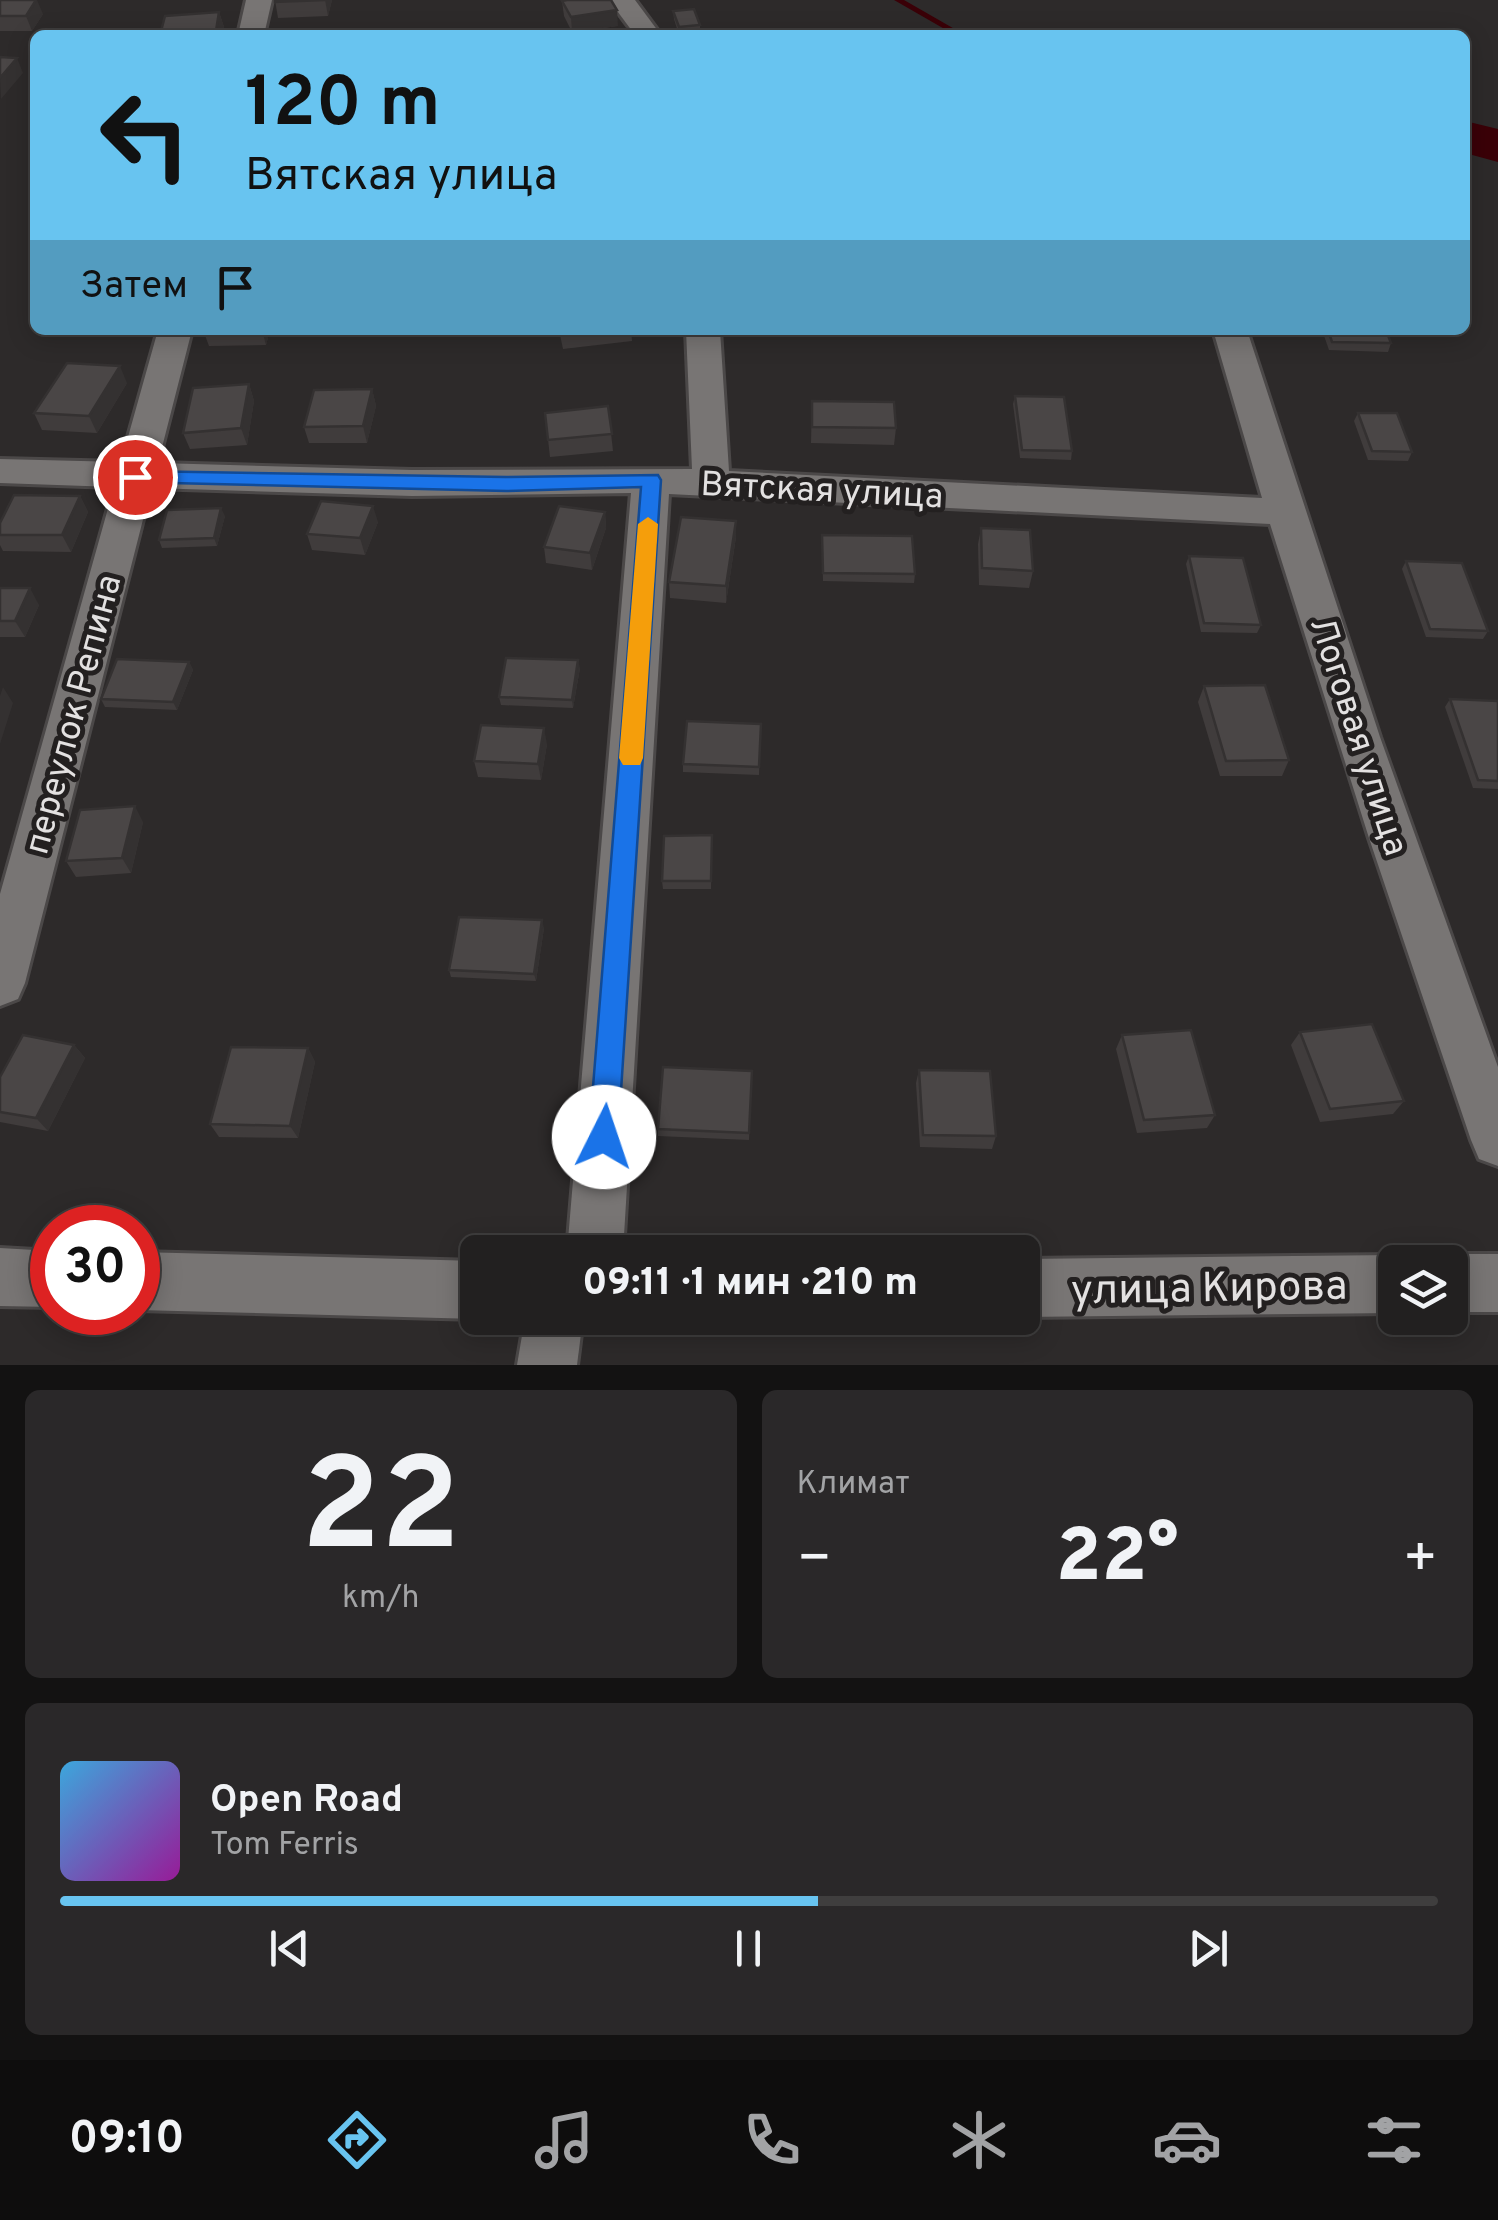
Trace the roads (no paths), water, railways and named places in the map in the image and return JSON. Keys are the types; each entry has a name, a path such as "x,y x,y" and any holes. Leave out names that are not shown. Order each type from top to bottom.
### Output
{"street":[{"path":"252,30 259,0"},
{"path":"622,0 644,30"},
{"name":"переулок Репина","path":"0,983 174,335"},
{"path":"703,335 711,483"},
{"name":"Логовая улица","path":"1231,335 1284,512 1498,1140"},
{"name":"Вятская улица","path":"0,471 506,484 651,480 1284,512"},
{"path":"596,1235 651,480"},
{"path":"0,1277 30,1278"},
{"path":"160,1282 460,1290"},
{"path":"1468,1283 1498,1283"},
{"name":"улица Кирова","path":"1040,1288 1378,1284"},
{"path":"547,1365 551,1335"}],"waterway":[{"path":"898,0 952,30"}]}
